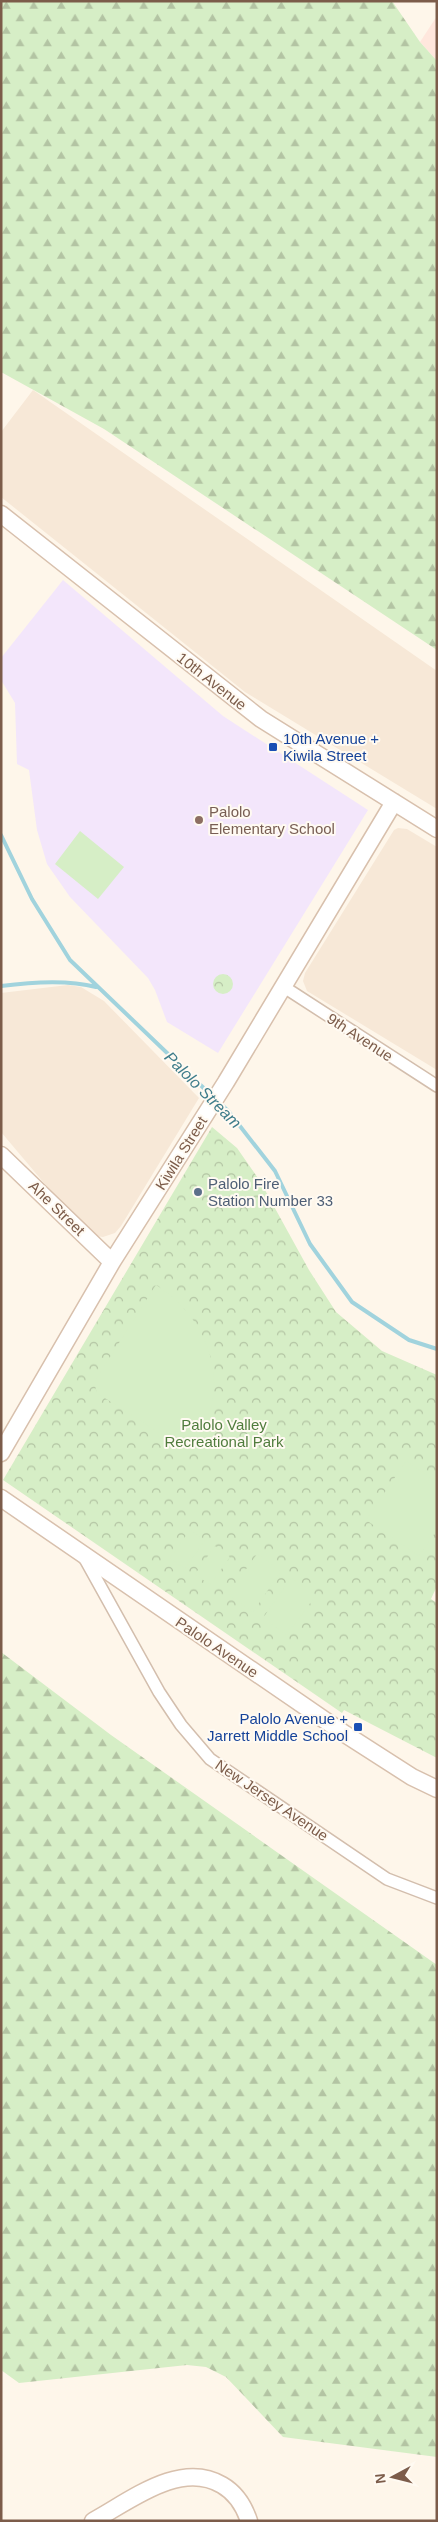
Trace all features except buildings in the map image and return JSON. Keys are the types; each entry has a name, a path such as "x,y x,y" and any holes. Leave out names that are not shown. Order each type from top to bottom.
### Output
{"street":[{"name":"10th Avenue","path":"1,514 241,704 321,758 437,828"},
{"name":"Kiwila Street","path":"1,1453 112,1262 284,988 394,802"},
{"name":"9th Avenue","path":"284,988 437,1086"},
{"name":"Ahe Street","path":"1,1155 112,1262"},
{"name":"Palolo Avenue","path":"1,1498 84,1557 345,1734 412,1777 437,1789"},
{"name":"New Jersey Avenue","path":"84,1557 159,1692 180,1725 210,1759 387,1879 437,1898"},
{"path":"93,2521 165,2482 191,2476 208,2478 225,2486 238,2498 249,2521"}],"shaded area":[{"path":"437,16 437,61 420,42"},
{"path":"33,390 437,671 437,809 245,692 1,497 1,432"},
{"name":"Palolo Elementary School","path":"63,580 223,716 368,810 218,1053 167,1022 155,990 148,978 70,897 47,864 37,830 29,770 17,764 15,703 1,680 1,658"},
{"path":"398,828 407,829 437,847 437,1070 307,991 303,981 305,973 394,830"},
{"path":"68,985 81,987 104,1001 199,1098 121,1226 115,1233 103,1237 96,1236 66,1209 1,1132 1,993"}],"green space":[{"path":"1,1 392,1 420,42 437,61 437,650 104,429 1,372"},
{"path":"80,831 124,867 98,899 55,864"},
{"path":"223,974 230,977 233,984 230,991 223,994 216,991 213,984 216,977"},
{"name":"Palolo Valley Recreational Park","path":"212,1127 237,1148 260,1181 309,1270 336,1312 382,1351 437,1375 437,1586 431,1599 437,1603 437,1758 344,1710 342,1713 3,1480"},
{"path":"156,1285 183,1307 193,1320 209,1351 213,1368 212,1403 206,1423 191,1453 97,1393 94,1382"},
{"path":"406,1461 437,1482 437,1530 419,1556 366,1520"},
{"path":"190,1530 205,1540 185,1569 170,1558"},
{"path":"215,1546 230,1557 210,1585 195,1574"},
{"path":"257,1554 281,1571 253,1612 228,1594"},
{"path":"291,1578 316,1595 287,1635 263,1618"},
{"path":"1,1652 111,1735 437,1965 437,2457 283,2437 226,2377 206,2367 187,2365 19,2383 1,2370"}],"waterway":[{"path":"1,835 32,899 70,960 212,1096"},
{"path":"1,986 36,982 61,982 96,987"},
{"name":"Palolo Stream","path":"218,1101 229,1112 275,1171 310,1244 352,1302 409,1340 437,1349"}],"place":[{"name":"10th Avenue + Kiwila Street","path":"273,747"},
{"name":"Palolo Elementary School","path":"199,820"},
{"name":"Palolo Fire Station Number 33","path":"198,1192"},
{"name":"Palolo Avenue + Jarrett Middle School","path":"358,1727"}]}
